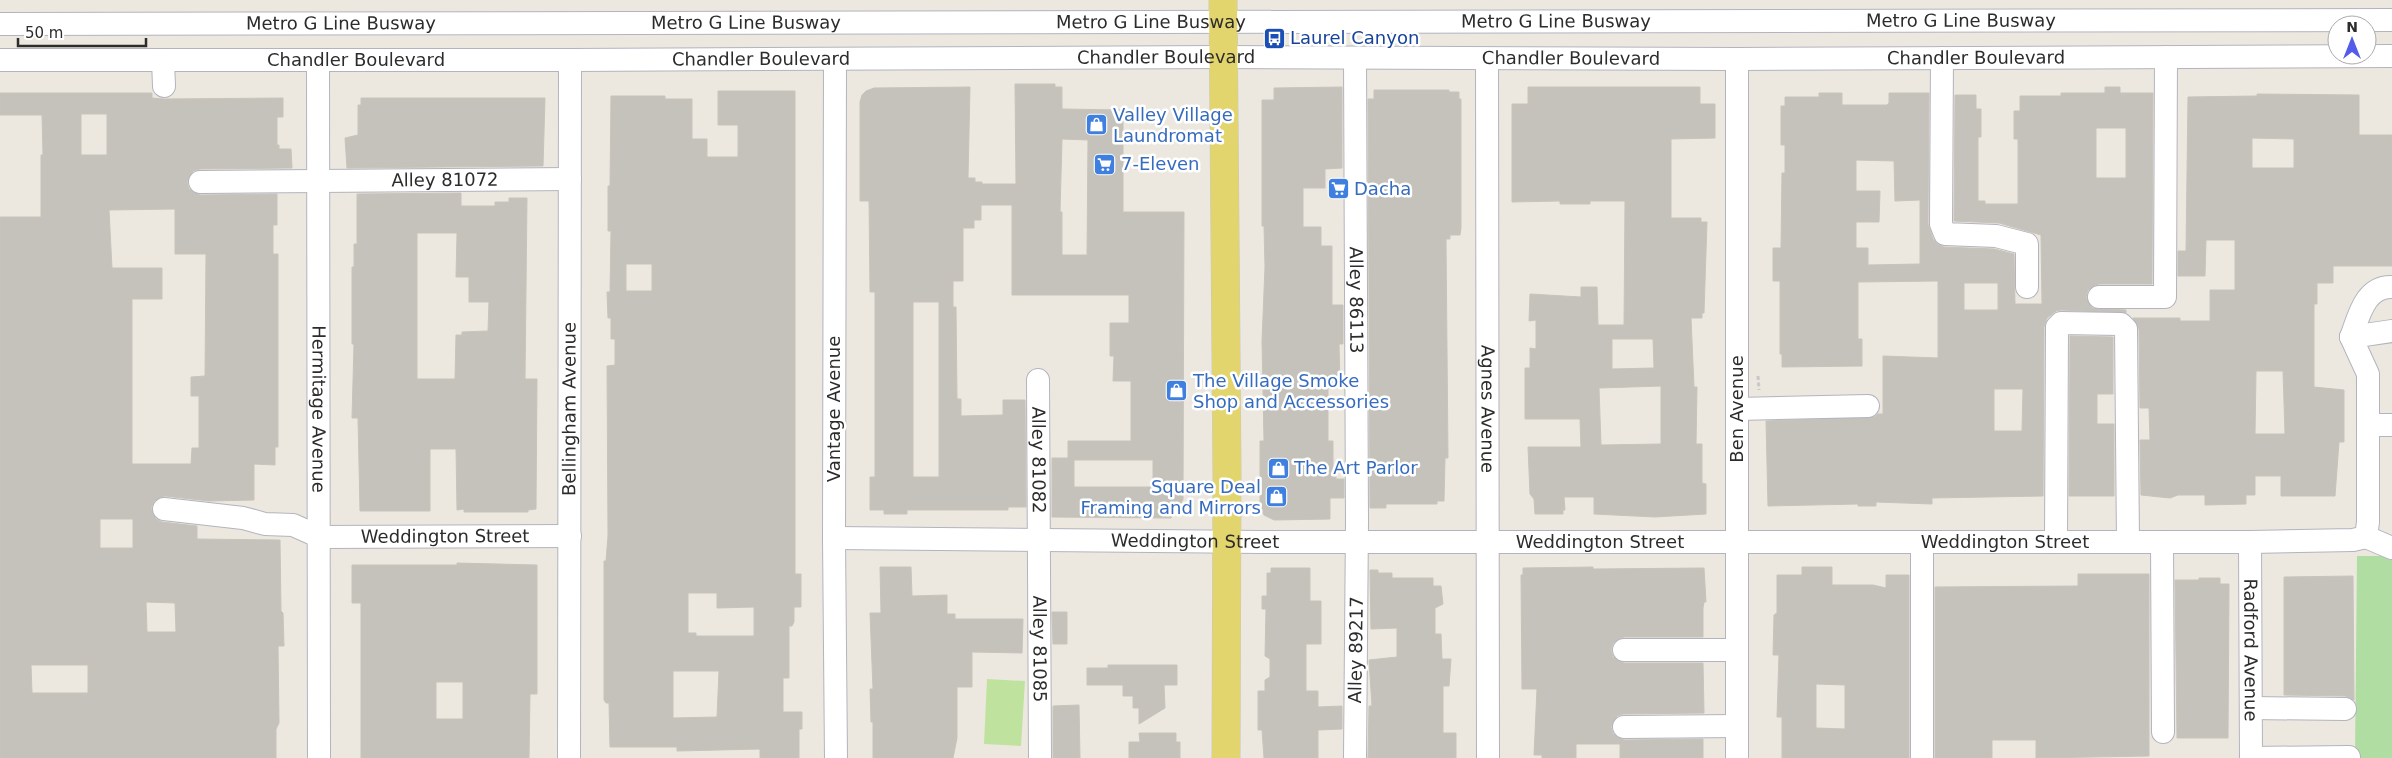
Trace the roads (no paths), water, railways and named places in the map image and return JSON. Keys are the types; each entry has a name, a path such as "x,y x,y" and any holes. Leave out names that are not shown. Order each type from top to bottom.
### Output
{"main road":[{"path":"1223,11 1227,542 1226,758"}],"street":[{"name":"Metro G Line Busway","path":"0,24 1223,11 2392,20"},
{"name":"Chandler Boulevard","path":"0,60 1222,57 1738,59 2392,56"},
{"path":"2099,297 2164,297 2166,57"},
{"path":"1942,58 1940,224 1945,234 1996,236 2027,244 2027,287"},
{"name":"Vantage Avenue","path":"835,59 834,538 836,758"},
{"name":"Alley 86113","path":"1355,59 1357,542"},
{"name":"Agnes Avenue","path":"1487,59 1486,543 1488,758"},
{"name":"Ben Avenue","path":"1737,758 1738,59"},
{"path":"163,60 164,86"},
{"name":"Hermitage Avenue","path":"318,60 320,537 318,758"},
{"name":"Bellingham Avenue","path":"569,758 570,60"},
{"name":"Alley 81072","path":"200,182 570,180"},
{"path":"2392,287 2375,290 2369,296 2351,337 2368,374 2368,522 2366,537 2392,548"},
{"path":"2056,542 2057,328 2061,323 2121,324 2126,329 2128,542"},
{"path":"2351,337 2392,330"},
{"name":"Alley 81082","path":"1037,539 1038,380"},
{"path":"1737,409 1868,406"},
{"path":"2368,425 2392,425"},
{"path":"164,509 243,518 265,524 293,525 320,537"},
{"name":"Weddington Street","path":"320,537 570,536"},
{"name":"Weddington Street","path":"834,538 1486,543 2250,542 2353,540 2366,537"},
{"name":"Alley 81085","path":"1037,539 1040,758"},
{"name":"Alley 89217","path":"1355,758 1357,542"},
{"path":"1922,542 1922,758"},
{"path":"2162,542 2163,732"},
{"name":"Radford Avenue","path":"2250,542 2251,758"},
{"path":"1624,650 1736,650"},
{"path":"2251,708 2345,709"},
{"path":"1624,726 1737,726"},
{"path":"2251,758 2349,757"}],"place":[{"name":"Laurel Canyon","path":"1274,38"},
{"name":"Valley Village Laundromat","path":"1097,125"},
{"name":"7-Eleven","path":"1105,164"},
{"name":"Dacha","path":"1338,189"},
{"name":"The Village Smoke Shop and Accessories","path":"1177,391"},
{"name":"The Art Parlor","path":"1278,468"},
{"name":"Square Deal Framing and Mirrors","path":"1277,497"}]}
